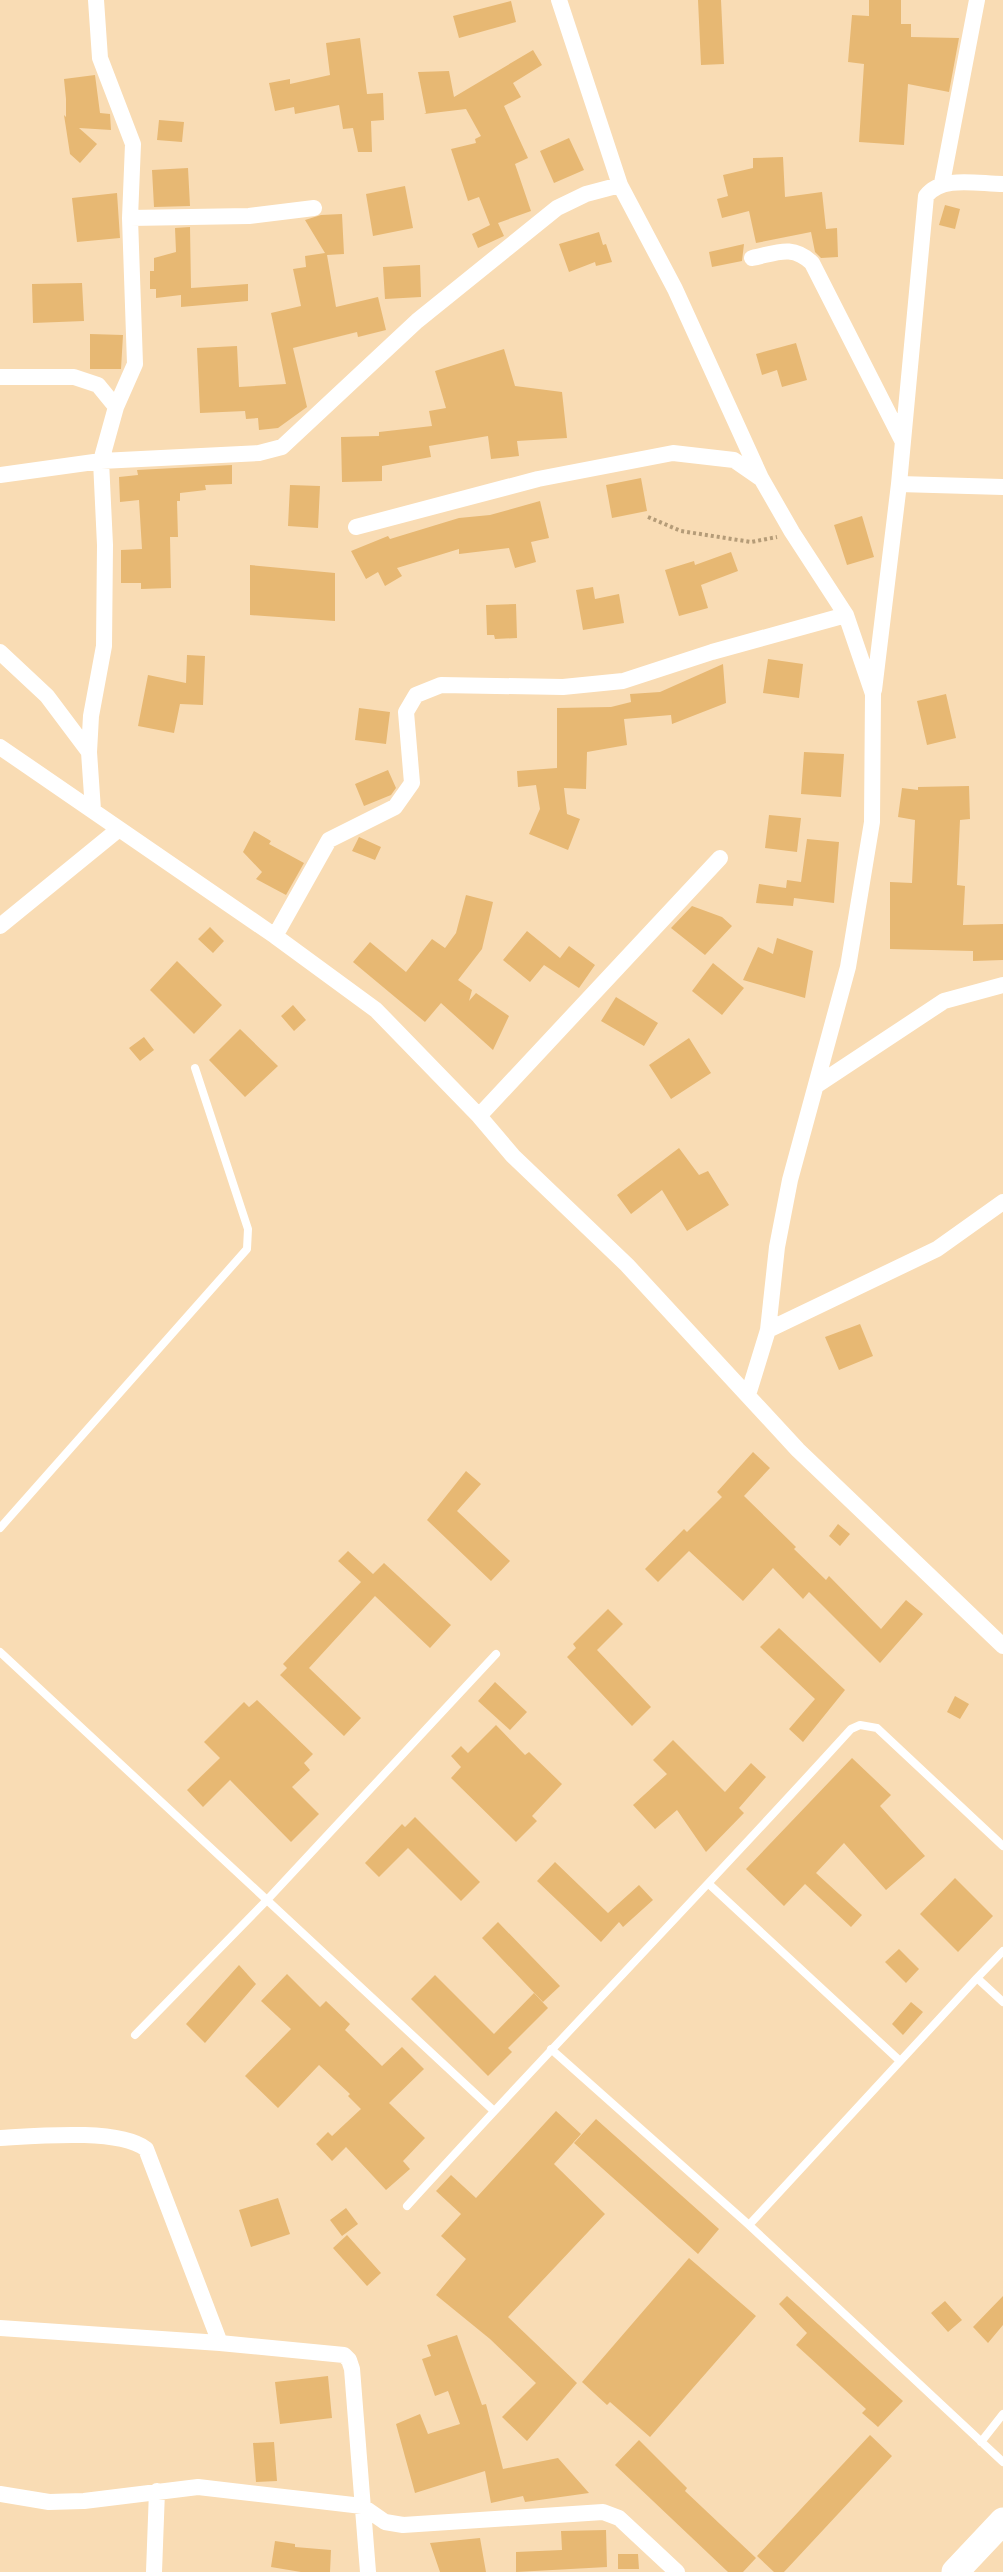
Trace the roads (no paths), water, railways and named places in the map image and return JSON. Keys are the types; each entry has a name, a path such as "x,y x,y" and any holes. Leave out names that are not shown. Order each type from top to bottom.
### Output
{"main road":[{"path":"955,2572 1003,2521"}],"street":[{"path":"93,810 89,752 91,716 104,646 105,545 101,461 116,407 135,364 130,218 133,144 100,58 96,0"},
{"path":"559,0 620,185 675,289 761,478 792,532 846,615 873,694"},
{"path":"942,183 977,0"},
{"path":"748,1395 768,1330 777,1247 790,1180 848,967 872,822 873,694 899,484 926,196 932,187 942,183 1003,184"},
{"path":"0,475 101,461 258,453 282,447 417,321 557,208 586,194 620,185"},
{"path":"130,218 249,216 314,208"},
{"path":"752,258 789,250 802,254 812,263 902,441"},
{"path":"0,377 74,376 98,385 116,407"},
{"path":"356,527 538,479 673,453 734,460 761,478"},
{"path":"899,484 1003,487"},
{"path":"275,936 329,840 395,807 412,783 406,712 416,696 441,685 564,687 623,681 712,652 846,615"},
{"path":"0,652 47,696 89,752"},
{"path":"0,747 275,936 376,1010 479,1116 513,1156 627,1265 798,1450 1003,1646"},
{"path":"0,926 119,830"},
{"path":"479,1116 720,858"},
{"path":"817,1085 944,1001 962,994 1003,985"},
{"path":"768,1330 937,1249 1003,1202"},
{"path":"0,2138 59,2134 129,2140 146,2149 152,2157 220,2343"},
{"path":"0,2328 220,2343 336,2354 349,2360 368,2572"},
{"path":"0,2494 49,2502 84,2501 198,2487 362,2506 385,2522 403,2525 612,2513 677,2572"},
{"path":"154,2572 157,2491"}],"lane":[{"path":"0,1528 247,1249 248,1229 195,1068"},
{"path":"0,1652 494,2110"},
{"path":"135,2035 267,1900 496,1654"},
{"path":"407,2206 551,2049 710,1884 851,1729 860,1725 878,1728 1003,1846"},
{"path":"710,1884 900,2061"},
{"path":"749,2225 1003,1951"},
{"path":"977,1978 1003,2002"},
{"path":"551,2049 749,2225 1003,2462"},
{"path":"981,2442 1003,2414"}]}
